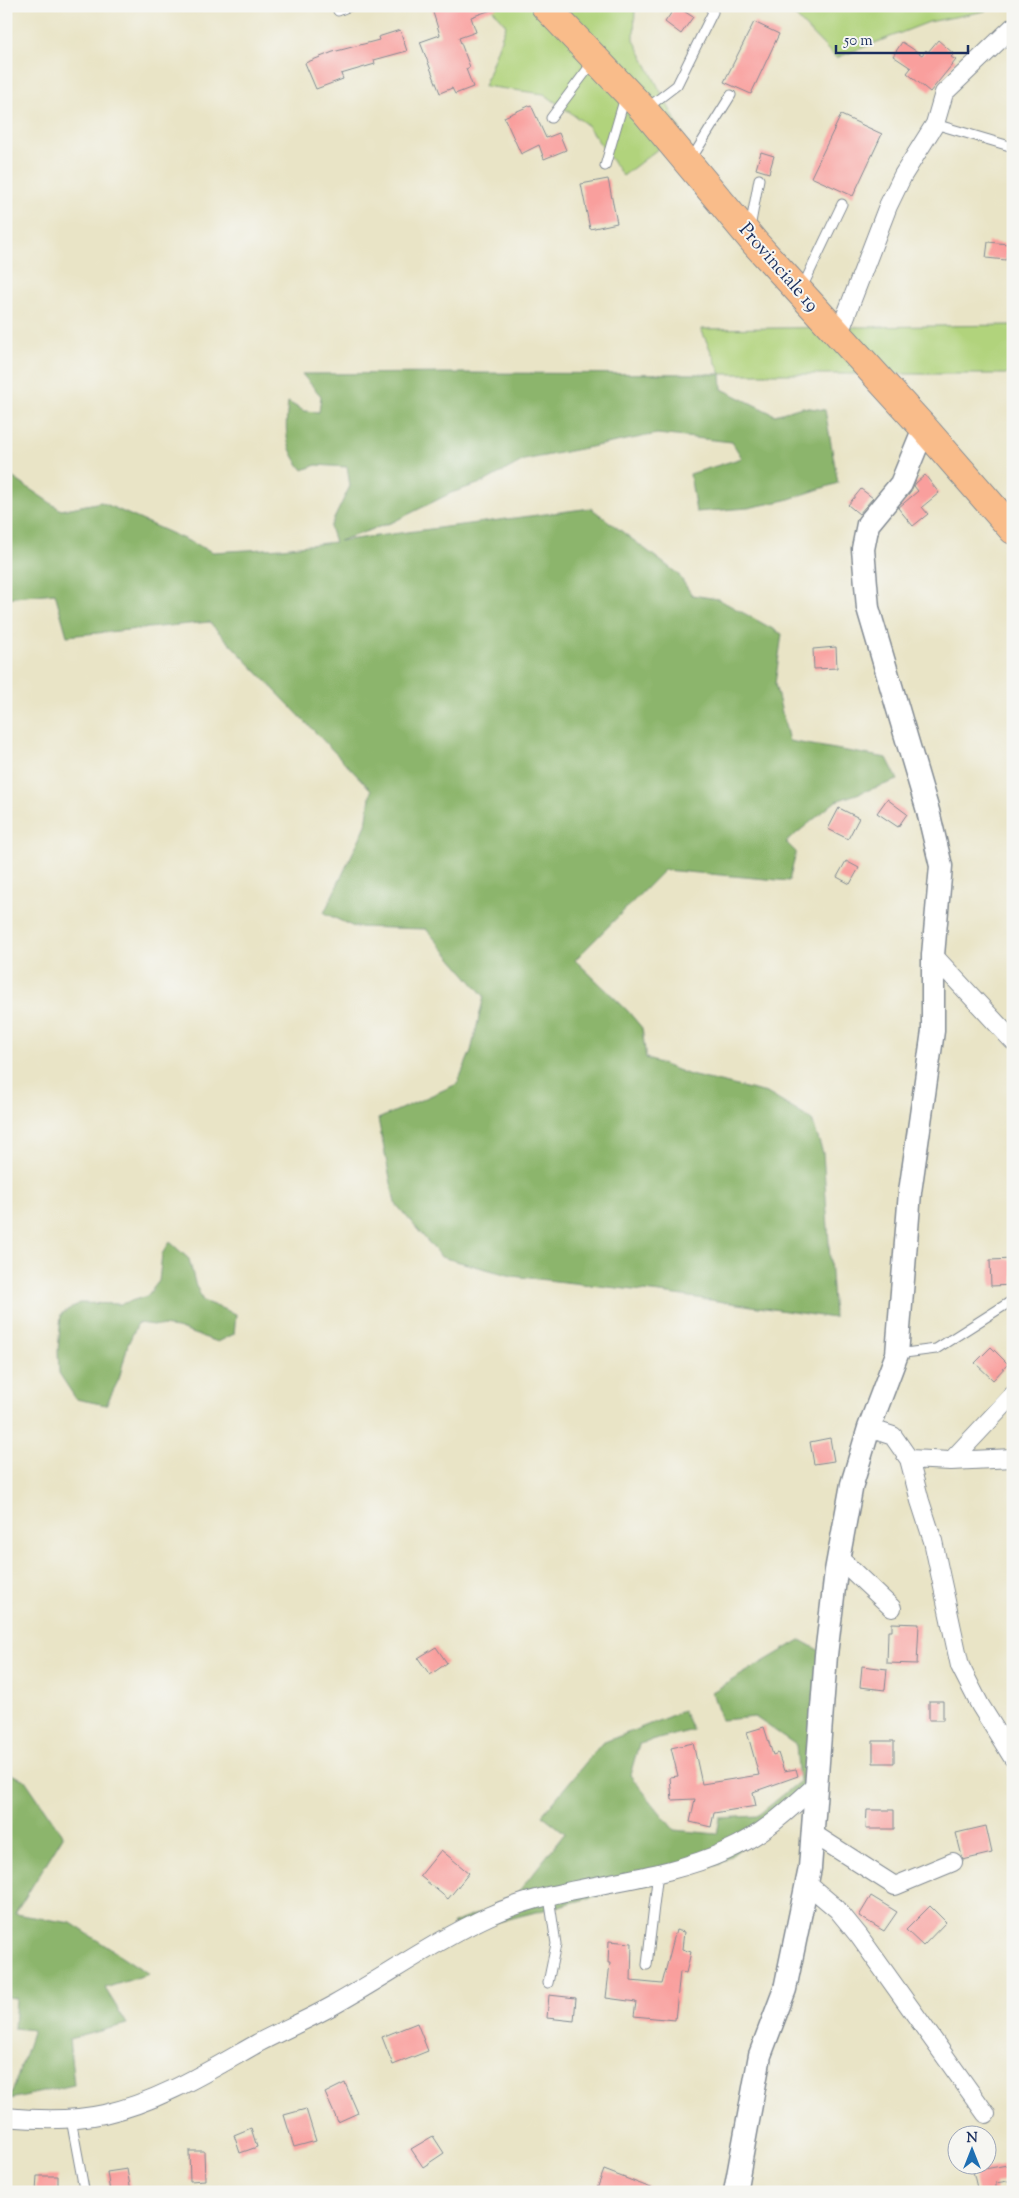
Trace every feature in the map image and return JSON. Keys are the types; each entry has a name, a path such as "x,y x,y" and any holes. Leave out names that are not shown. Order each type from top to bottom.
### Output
{"main road":[{"name":"Provinciale 19","path":"544,6 636,101 749,236 838,336 924,428 1013,530"}],"street":[{"path":"838,336 888,206 903,175 936,124 944,93 1013,27"},
{"path":"735,2192 760,2056 784,1989 805,1882 810,1868 826,1655 838,1557 852,1484 868,1428 897,1354 910,1192 933,1032 933,955 941,866 928,811 868,608 863,549 868,524 901,484 924,428"},
{"path":"933,955 1013,1040"},
{"path":"951,1461 1013,1395"},
{"path":"868,1428 893,1436 909,1459 933,1541 960,1666 980,1705 1013,1758"},
{"path":"909,1459 951,1461 1013,1458"},
{"path":"838,1557 892,1608"},
{"path":"6,2117 71,2119 105,2114 148,2100 215,2068 333,2006 437,1943 491,1915 549,1897 658,1872 726,1851 764,1830 816,1785"},
{"path":"812,1833 895,1886 953,1862"},
{"path":"805,1882 837,1909 986,2114"}],"lane":[{"path":"338,11 350,6"},
{"path":"605,166 636,101 677,85 713,12 709,6"},
{"path":"551,118 595,60"},
{"path":"689,163 731,95"},
{"path":"936,124 1013,147"},
{"path":"749,236 759,180"},
{"path":"800,293 842,204"},
{"path":"897,1354 936,1349 1013,1300"},
{"path":"648,1965 658,1872"},
{"path":"548,1983 556,1944 549,1897"},
{"path":"71,2119 84,2189"}],"green space":[{"path":"490,6 635,6 634,40 681,131 623,176 586,124 544,94 484,86 506,25"},
{"path":"780,6 990,6 985,11 929,22 836,58 796,17"},
{"path":"1013,325 1013,374 721,374 701,329"},
{"path":"302,374 721,374 722,389 775,415 802,407 825,410 838,483 786,500 748,508 696,512 690,474 742,458 732,442 657,434 524,460 484,482 451,493 393,522 339,541 591,508 678,574 692,595 718,599 782,634 775,684 789,741 887,758 898,780 836,801 786,842 796,852 789,881 664,870 575,960 627,1010 642,1028 646,1058 690,1075 767,1093 812,1120 823,1153 834,1318 669,1294 512,1276 441,1257 395,1203 378,1119 457,1084 471,1051 484,996 426,929 354,927 324,913 366,825 371,790 209,622 67,636 55,593 6,598 6,473 61,510 101,502 213,552 282,548 335,542 330,527 350,486 347,467 316,465 303,470 292,454 287,438 288,402 304,411 319,412 321,396"},
{"path":"170,1242 189,1259 195,1283 203,1301 236,1314 234,1334 218,1342 177,1328 138,1323 128,1344 119,1379 106,1405 76,1399 59,1373 58,1351 61,1314 79,1303 121,1304 147,1296 159,1281 162,1254"},
{"path":"800,1640 822,1652 815,1780 799,1804 720,1864 459,1932 453,1923 511,1901 565,1833 542,1815 602,1743 683,1711 693,1730 639,1744 630,1775 674,1830 717,1834 720,1818 757,1816 799,1782 796,1745 755,1717 721,1720 712,1692"},
{"path":"6,1772 25,1780 63,1836 15,1914 71,1923 149,1974 105,1988 127,2024 69,2039 74,2085 10,2099 33,2030 14,2028 16,1998 6,1997"}],"building":[{"path":"431,6 496,6 497,8 471,17 476,32 459,38 470,67 466,69 473,87 455,94 452,88 440,93 420,42 440,35"},
{"path":"676,6 693,17 681,34 665,22"},
{"path":"754,22 779,34 751,94 724,82"},
{"path":"400,30 407,51 374,60 375,64 341,74 343,79 316,89 305,63 333,52 379,40 378,37"},
{"path":"938,40 954,54 951,57 956,60 930,92 907,73 911,68 893,56 902,42 922,55 926,50 928,52"},
{"path":"531,105 546,138 559,133 566,150 544,159 539,145 521,154 504,117"},
{"path":"841,115 882,134 853,196 811,177"},
{"path":"761,152 774,156 769,173 756,169"},
{"path":"608,179 617,223 590,229 581,184"},
{"path":"988,242 1008,244 1006,260 986,258"},
{"path":"925,475 939,493 922,507 928,514 913,526 898,508 918,491 914,486"},
{"path":"861,489 873,498 859,514 848,505"},
{"path":"836,647 837,668 814,669 813,649"},
{"path":"887,799 907,814 898,827 877,813"},
{"path":"839,808 859,818 848,839 828,829"},
{"path":"846,861 859,868 850,884 837,877"},
{"path":"1013,1259 1013,1285 991,1286 990,1260"},
{"path":"991,1347 1008,1364 993,1380 975,1363"},
{"path":"830,1438 834,1461 814,1464 810,1442"},
{"path":"892,1623 919,1624 917,1664 887,1663 888,1631 892,1631"},
{"path":"436,1647 447,1663 430,1675 418,1658"},
{"path":"862,1666 887,1669 885,1690 860,1687"},
{"path":"929,1701 943,1701 943,1720 929,1720"},
{"path":"764,1727 773,1755 778,1753 784,1771 796,1769 798,1776 753,1792 756,1806 714,1813 711,1827 690,1822 695,1799 672,1800 670,1777 678,1776 671,1748 693,1743 702,1784 759,1775 747,1732"},
{"path":"873,1741 894,1741 894,1763 873,1763"},
{"path":"867,1810 894,1810 894,1829 866,1829"},
{"path":"986,1826 992,1853 963,1860 956,1833"},
{"path":"441,1850 469,1873 448,1899 420,1876"},
{"path":"871,1896 897,1912 884,1931 859,1916"},
{"path":"930,1906 946,1922 923,1946 906,1930"},
{"path":"676,1930 684,1932 682,1949 691,1952 686,1973 680,1972 675,2020 634,2016 636,2002 606,1998 610,1963 608,1963 609,1941 632,1943 631,1981 662,1984"},
{"path":"549,1995 576,1998 574,2021 547,2018"},
{"path":"417,2023 428,2051 393,2065 382,2037"},
{"path":"345,2083 358,2113 338,2122 325,2093"},
{"path":"306,2109 316,2141 294,2147 284,2115"},
{"path":"251,2128 257,2147 240,2153 234,2135"},
{"path":"433,2136 444,2153 423,2167 411,2149"},
{"path":"189,2151 204,2151 205,2180 190,2181"},
{"path":"1013,2164 1013,2180 996,2183 996,2192 978,2192 974,2176 996,2176 996,2167"},
{"path":"127,2169 131,2192 110,2192 107,2172"},
{"path":"604,2170 659,2192 605,2192 597,2189"},
{"path":"37,2176 58,2176 58,2192 36,2192"}]}
